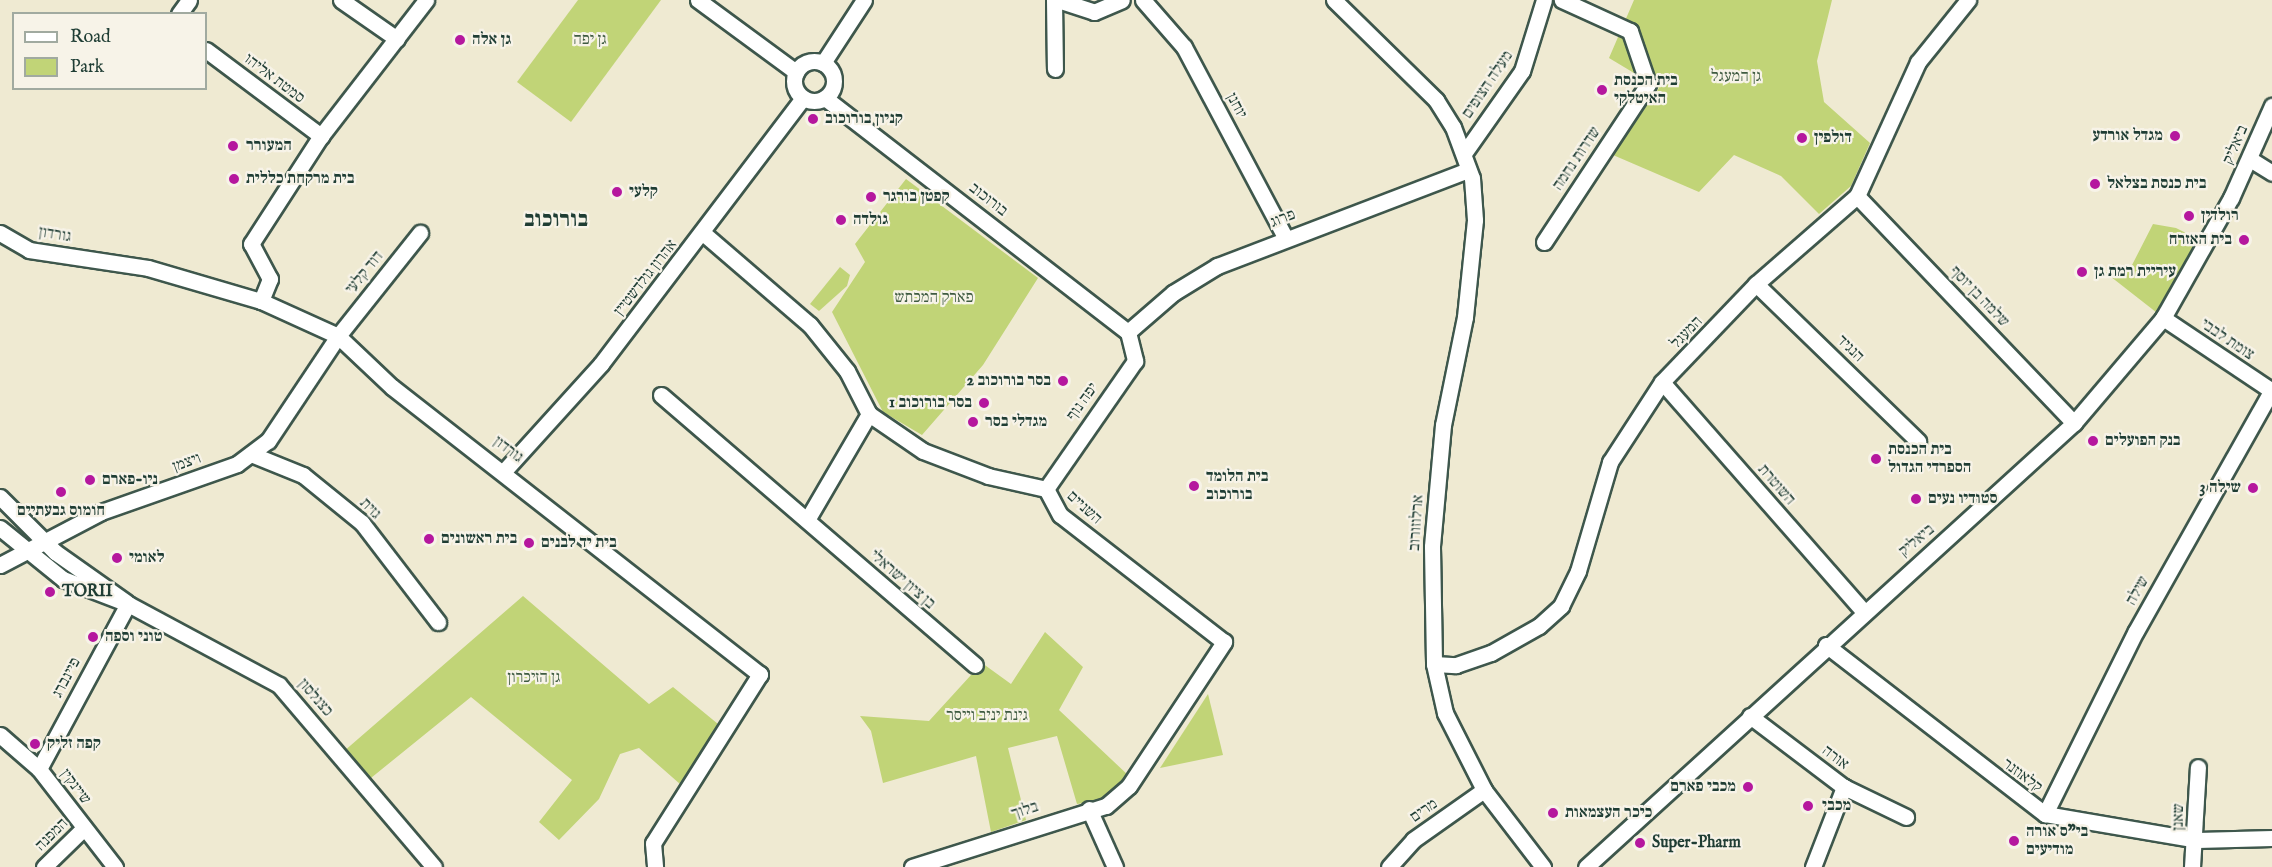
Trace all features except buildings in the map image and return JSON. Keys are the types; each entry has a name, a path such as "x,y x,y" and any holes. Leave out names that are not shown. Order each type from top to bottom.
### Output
{"street":[{"path":"342,0 397,39"},
{"path":"261,302 270,279 251,244 321,136 426,0"},
{"path":"698,0 796,72"},
{"path":"823,63 864,0"},
{"path":"1055,69 1056,0 1094,12 1122,0"},
{"name":"יוחנן","path":"1143,0 1184,47 1285,237"},
{"name":"ארלוזורוב","path":"1334,0 1424,86 1465,152 1476,198 1466,317 1443,425 1434,525 1434,664 1445,713 1487,795 1498,824 1531,867"},
{"name":"מעלה הצופים","path":"1465,152 1522,71 1544,0"},
{"name":"שדרות נחמה","path":"1544,242 1648,84 1630,32 1562,0"},
{"name":"המעגל","path":"1434,664 1456,665 1491,653 1539,626 1561,606 1578,571 1610,462 1662,382 1756,284 1857,196 1918,62 1968,0"},
{"name":"סמטת אליהו","path":"207,51 321,136"},
{"path":"808,62 823,63 834,80 825,98 803,98 794,83 796,72 808,62"},
{"name":"אהרון גולדשטיין","path":"505,470 601,364 704,233 803,98"},
{"name":"בורוכוב","path":"825,98 1128,332"},
{"name":"ביאליק","path":"1586,867 1863,611 2074,423 2163,318 2253,155 2272,106"},
{"path":"2253,155 2272,160"},
{"path":"2253,155 2272,173"},
{"name":"פרוג","path":"1128,332 1173,292 1285,237 1468,170"},
{"name":"שלמה בן יוסף","path":"1857,196 2074,423"},
{"name":"גורדון","path":"0,233 29,250 148,268 261,302 338,336 392,387 505,470 760,674 653,843 655,867"},
{"name":"דוד קלעי","path":"338,336 420,233"},
{"name":"השניים","path":"704,233 810,325 847,371 869,414 923,451 988,476 1046,489 1060,515 1224,642 1129,786 1106,806 1089,809"},
{"name":"הנגיד","path":"1756,284 1918,441"},
{"name":"צומת לבבי","path":"2163,318 2272,391"},
{"name":"יפה נוף","path":"1046,489 1135,361 1128,332"},
{"name":"ויצמן","path":"0,565 101,512 237,464 268,441 338,336"},
{"name":"השוטרת","path":"1662,382 1863,611"},
{"name":"שילה","path":"2045,814 2136,631 2272,391"},
{"name":"בן ציון ישראלי","path":"661,395 975,665"},
{"path":"807,520 869,414"},
{"name":"גזית","path":"251,454 303,475 362,523 438,622"},
{"name":"כצנלסון","path":"0,497 42,541 128,604"},
{"name":"כצנלסון","path":"0,528 22,552 63,579 128,604 279,685 434,867"},
{"name":"פיינברג","path":"39,769 128,604"},
{"name":"קלאוזנר","path":"1826,645 2045,814 2197,840 2272,838"},
{"name":"אורה","path":"1750,716 1844,787 1906,817"},
{"name":"שיינקין","path":"0,735 39,769 115,867"},
{"name":"שאנן","path":"2192,867 2197,840 2198,767"},
{"path":"1813,867 1844,787"},
{"name":"ארלוזורוב","path":"1487,795 1543,867"},
{"name":"מרים","path":"1389,867 1413,840 1487,795"},
{"path":"1089,809 1115,867"},
{"name":"בלוך","path":"912,867 1089,809"},
{"name":"המפנה","path":"44,867 84,828"}],"green space":[{"name":"גן יפה","path":"578,0 661,0 571,122 517,82"},
{"name":"גן המעגל","path":"1634,0 1832,0 1817,61 1824,102 1870,143 1851,186 1819,214 1781,176 1734,155 1699,192 1613,155 1659,88 1609,58"},
{"name":"פארק המכתש","path":"906,179 1038,278 983,365 922,435 883,412 832,312 865,262 855,244"},
{"path":"2153,224 2176,228 2204,242 2161,316 2106,273 2113,264 2126,271 2131,267"},
{"path":"840,267 850,275 847,286 819,311 810,304"},
{"name":"גן הזיכרון","path":"523,596 649,704 673,687 718,724 717,740 680,784 639,748 620,754 599,799 559,840 539,822 572,780 471,697 366,782 343,752"},
{"name":"גינת יניב וייסר","path":"1045,632 1083,667 1059,710 1129,776 1105,800 1077,804 1057,736 1008,748 1026,820 991,832 976,756 883,783 871,731 860,716 929,721 982,663 1011,684"},
{"path":"1208,694 1223,755 1160,768"}],"place":[{"name":"גן אלה","path":"460,40"},
{"name":"בית הכנסת האיטלקי","path":"1602,90"},
{"name":"קניון בורוכוב","path":"813,119"},
{"name":"מגדל אורדע","path":"2175,136"},
{"name":"דולפין","path":"1802,138"},
{"name":"המעורר","path":"233,146"},
{"name":"בית מרקחת כללית","path":"234,179"},
{"name":"בית כנסת בצלאל","path":"2095,184"},
{"name":"קלעי","path":"617,192"},
{"name":"קפטן בורגר","path":"871,197"},
{"name":"רולדין","path":"2189,216"},
{"name":"גולדה","path":"841,220"},
{"name":"בית האזרח","path":"2244,240"},
{"name":"עיריית רמת גן","path":"2082,272"},
{"name":"בסר בורוכוב 2","path":"1063,381"},
{"name":"בסר בורוכוב 1","path":"984,403"},
{"name":"מגדלי בסר","path":"973,422"},
{"name":"בנק הפועלים","path":"2093,441"},
{"name":"בית הכנסת הספרדי הגדול","path":"1876,459"},
{"name":"ניו-פארם","path":"90,480"},
{"name":"בית הלומד בורוכוב","path":"1194,486"},
{"name":"שילה 3","path":"2253,488"},
{"name":"חומוס גבעתיים","path":"61,492"},
{"name":"סטודיו נעים","path":"1916,499"},
{"name":"בית ראשונים","path":"429,539"},
{"name":"בית יד לבנים","path":"529,543"},
{"name":"לאומי","path":"117,558"},
{"name":"TORII","path":"50,592"},
{"name":"טוני וספה","path":"93,637"},
{"name":"קפה זליק","path":"35,744"},
{"name":"מכבי פארם","path":"1748,787"},
{"name":"מכבי","path":"1808,806"},
{"name":"כיכר העצמאות","path":"1553,813"},
{"name":"בי\"ס אורה מודיעים","path":"2014,841"},
{"name":"Super-Pharm","path":"1640,843"}],"district":[{"name":"בורוכוב","path":"556,221"}]}
